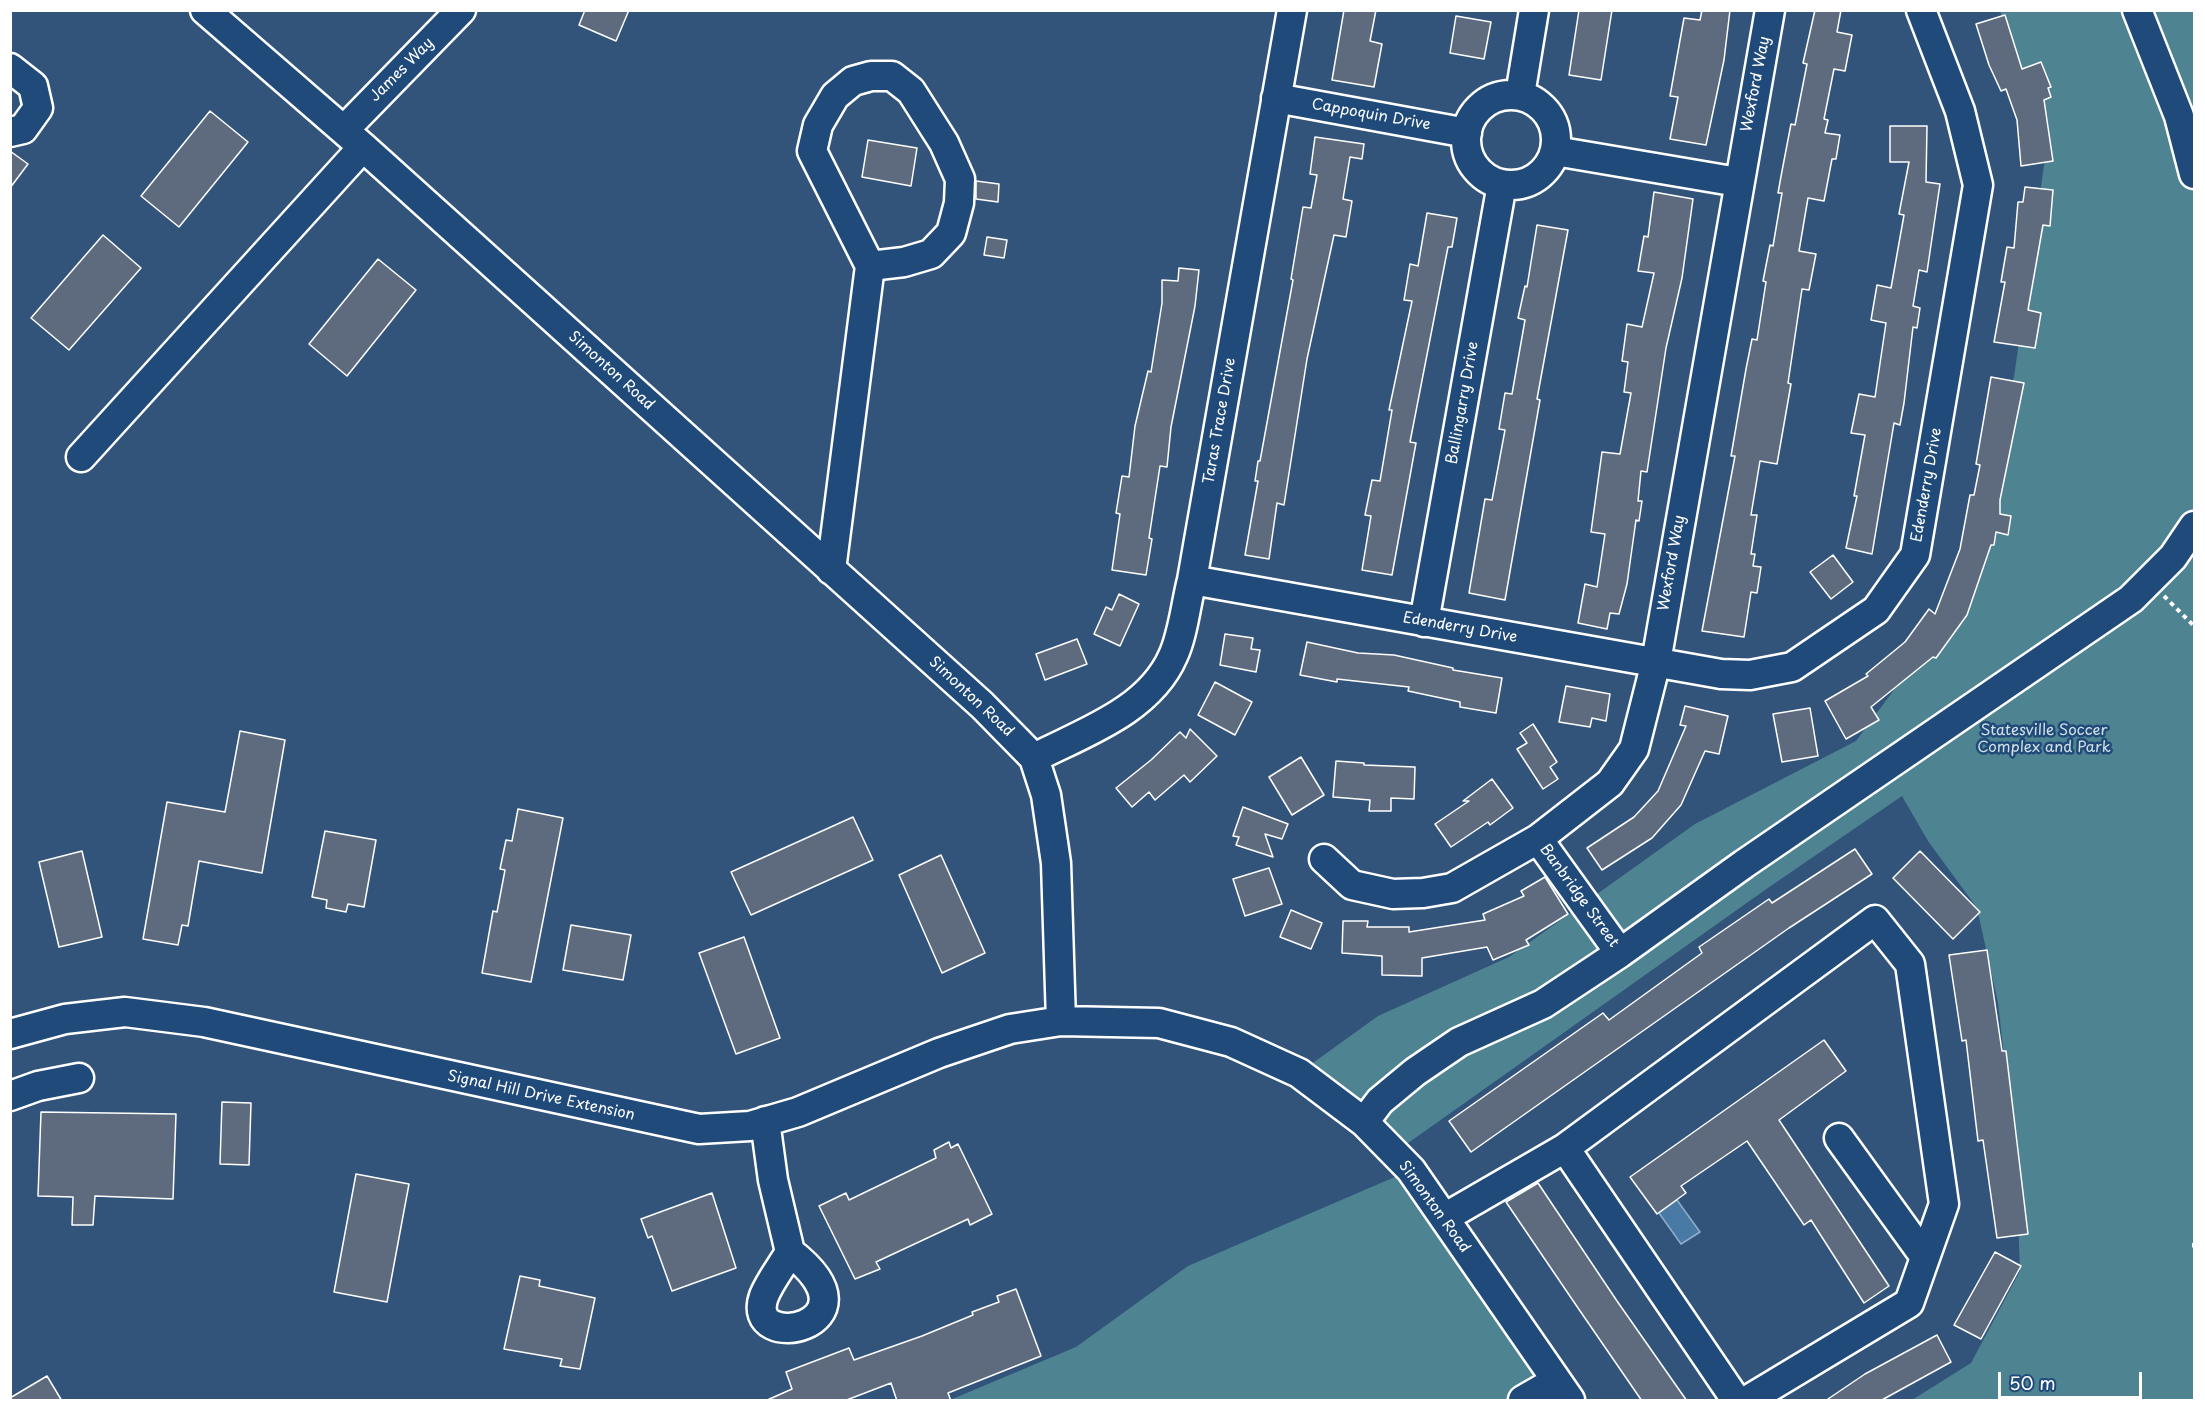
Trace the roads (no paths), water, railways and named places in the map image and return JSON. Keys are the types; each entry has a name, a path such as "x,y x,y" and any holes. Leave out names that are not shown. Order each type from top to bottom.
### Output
{"street":[{"name":"Simonton Road","path":"205,10 353,138 982,705 1034,758 1046,795 1056,863 1061,1021 1084,1019 1159,1023 1231,1041 1299,1073 1364,1122 1411,1170 1563,1391"},
{"name":"James Way","path":"81,457 461,10"},
{"name":"Taras Trace Drive","path":"1034,758 1116,717 1147,693 1173,656 1192,580 1292,10"},
{"path":"1520,95 1534,10"},
{"name":"Wexford Way","path":"1324,859 1352,885 1393,894 1424,893 1452,888 1538,838 1610,783 1634,749 1656,662 1738,182 1770,10"},
{"name":"Edenderry Drive","path":"1192,580 1722,674 1750,675 1792,667 1876,610 1915,555 1978,185 1960,111 1921,10"},
{"path":"2137,10 2178,116 2194,174"},
{"path":"10,68 33,86 38,108 23,129 10,132"},
{"path":"831,570 870,266 812,151 818,125 836,96 853,81 871,76 892,76 911,92 944,143 960,179 960,203 951,233 931,254 904,262 870,266"},
{"path":"1520,95 1539,104 1553,122 1556,138 1555,151 1550,163 1539,175 1524,183 1502,184 1486,178 1473,164 1467,152 1467,133 1474,114 1484,104 1500,96 1520,95"},
{"name":"Cappoquin Drive","path":"1276,98 1467,133"},
{"path":"1555,151 1738,182"},
{"name":"Ballingarry Drive","path":"1424,622 1502,184"},
{"path":"1364,1122 1380,1101 1415,1072 1459,1042 1543,1004 2131,599 2150,582 2194,526"},
{"name":"Banbridge Street","path":"1538,838 1620,953"},
{"path":"1444,1218 1565,1148 1875,920 1910,964 1944,1204 1909,1303 1748,1401"},
{"name":"Signal Hill Drive Extension","path":"10,1034 65,1019 125,1012 204,1022 690,1127 750,1126 798,1112 949,1049 1010,1029 1061,1021"},
{"path":"10,1096 38,1086 79,1078"},
{"path":"765,1121 772,1180 790,1252"},
{"path":"1839,1138 1925,1257"},
{"path":"1565,1148 1737,1401"},
{"path":"1523,1401 1563,1391"}],"water":[{"path":"1677,1200 1700,1232 1681,1244 1659,1213"}],"park label":[{"name":"Statesville Soccer Complex and Park","path":"2044,740"}]}
